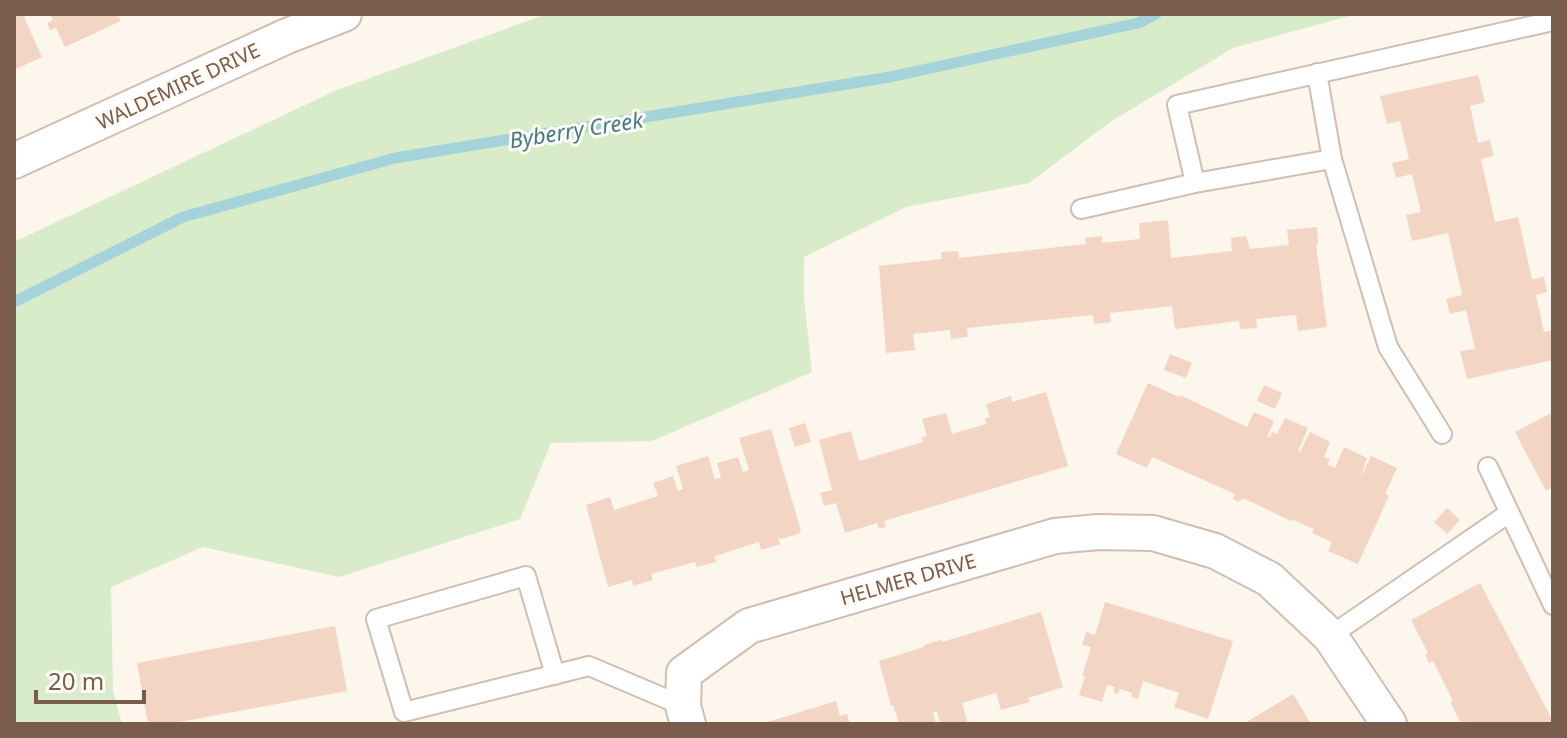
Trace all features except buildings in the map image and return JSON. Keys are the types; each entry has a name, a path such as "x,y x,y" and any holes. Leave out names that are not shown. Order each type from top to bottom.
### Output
{"street":[{"name":"WALDEMIRE DRIVE","path":"14,161 287,36 344,14"},
{"name":"HELMER DRIVE","path":"686,715 684,673 749,626 1055,536 1098,532 1153,533 1215,551 1269,579 1330,636 1389,724"}],"lane":[{"path":"1195,183 1177,105 1553,21"},
{"path":"1317,73 1332,159 1388,347 1442,434"},
{"path":"1081,209 1195,183 1332,159"},
{"path":"1488,467 1553,605"},
{"path":"1330,636 1509,513"},
{"path":"555,675 526,576 376,619 404,712 555,675 589,666 686,715"}],"green space":[{"path":"547,14 1357,14 1233,48 1110,122 1029,183 906,207 804,257 804,299 812,372 652,441 551,443 520,519 339,577 203,547 111,587 113,691 122,724 14,724 14,242 337,90"}],"waterway":[{"name":"Byberry Creek","path":"14,302 183,217 395,158 890,77 1138,23 1156,14"}]}
